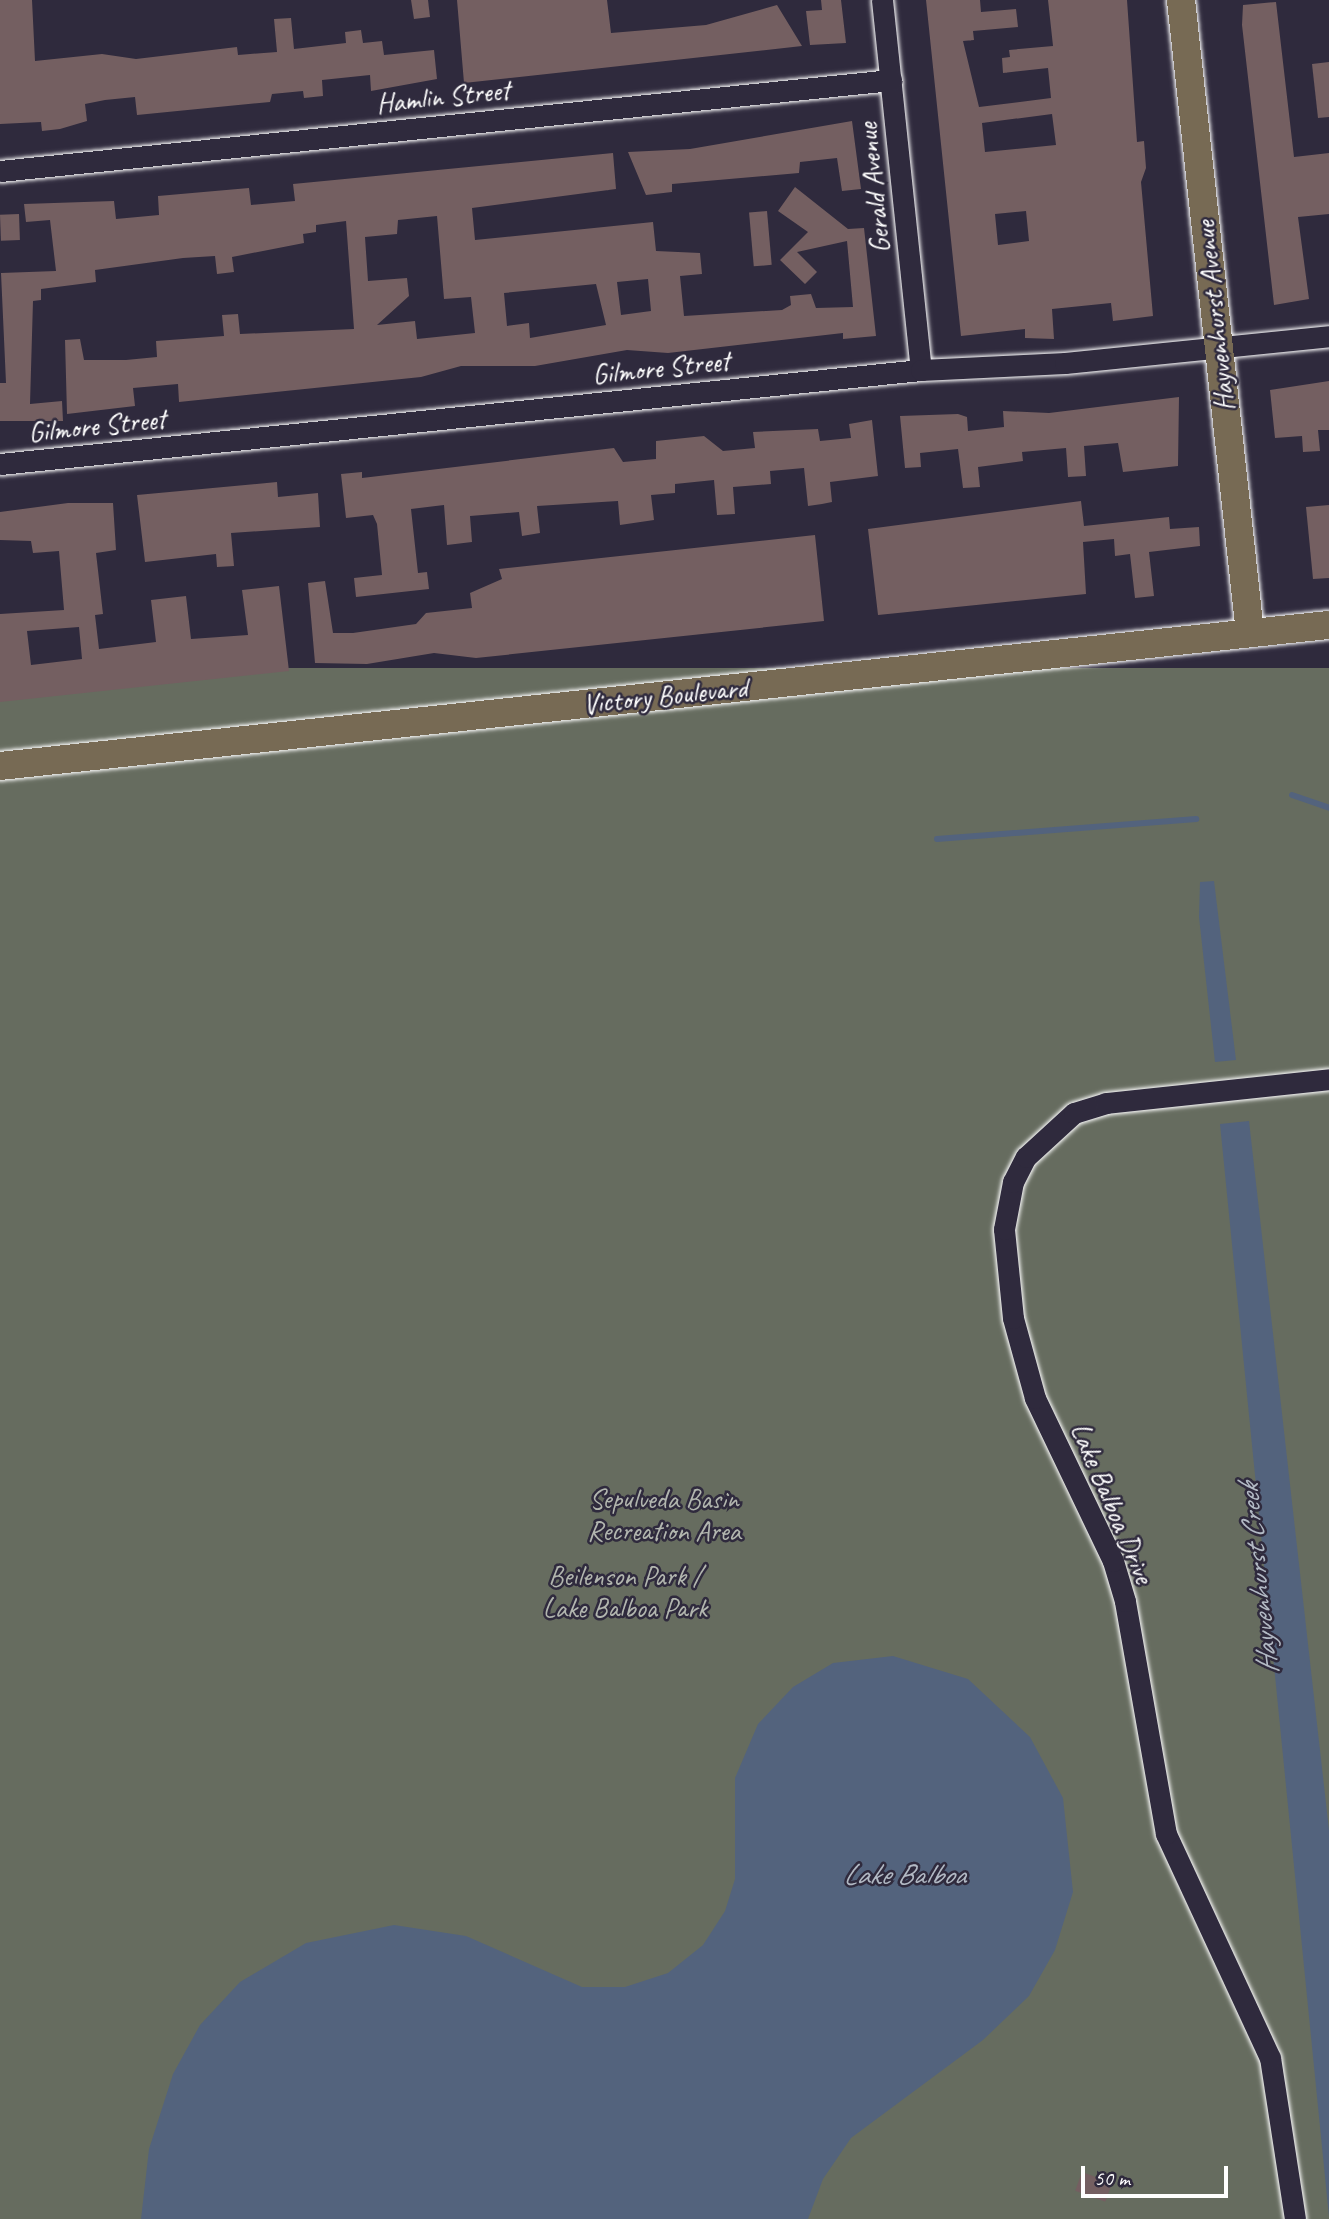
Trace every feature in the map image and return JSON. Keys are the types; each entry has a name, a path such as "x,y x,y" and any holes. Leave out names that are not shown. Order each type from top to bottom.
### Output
{"main road":[{"name":"Hayvenhurst Avenue","path":"1181,0 1250,633"},
{"name":"Victory Boulevard","path":"0,766 1329,625"}],"street":[{"name":"Gerald Avenue","path":"882,0 921,370"},
{"name":"Hamlin Street","path":"0,171 891,80"},
{"name":"Gilmore Street","path":"0,464 921,370 1217,348 1329,336"},
{"name":"Lake Balboa Drive","path":"1295,2219 1270,2058 1166,1834 1125,1601 1113,1561 1035,1398 1013,1318 1004,1229 1013,1182 1026,1157 1074,1113 1106,1103 1329,1079"}],"green space":[{"name":"Sepulveda Basin Recreation Area","path":"0,668 1329,668 1329,2219 0,2219"}],"water":[{"path":"1214,881 1236,1060 1215,1062 1199,917 1200,882"},
{"path":"1249,1121 1329,1830 1329,2217 1220,1124"},
{"name":"Lake Balboa","path":"893,1656 968,1679 1030,1737 1063,1798 1073,1892 1055,1950 1029,1996 983,2040 851,2138 823,2179 808,2219 141,2219 149,2149 173,2074 200,2025 240,1982 306,1943 394,1925 466,1936 582,1987 625,1987 668,1973 703,1945 725,1911 735,1879 735,1778 758,1724 793,1687 833,1663"}],"building":[{"path":"0,0 32,0 35,61 102,54 136,59 237,47 238,55 277,52 274,19 291,18 294,49 346,43 345,32 361,30 363,43 382,41 384,55 434,50 437,79 371,91 370,75 322,80 323,96 304,98 303,91 272,94 270,102 137,115 135,97 105,100 85,104 87,121 60,129 42,131 41,122 0,124"},
{"path":"411,0 428,0 430,17 414,19"},
{"path":"457,0 607,0 611,33 706,25 777,5 802,46 464,83"},
{"path":"821,0 841,0 846,43 810,45 806,11 822,10"},
{"path":"926,0 980,0 981,12 1016,9 1018,27 973,31 974,40 963,41 979,107 1051,98 1048,68 1003,73 1002,58 1010,57 1009,50 1053,46 1048,0 1127,0 1137,142 1144,141 1146,168 1141,182 1153,316 1113,321 1111,303 1052,309 1054,339 1025,338 1025,329 961,336","holes":["1052,114 1056,145 985,152 982,123","1026,211 1029,241 998,245 995,214"]},
{"path":"1276,2 1294,157 1329,153 1329,214 1298,217 1309,299 1274,305 1242,25 1243,5"},
{"path":"1329,62 1329,117 1318,118 1312,64"},
{"path":"852,121 861,189 842,191 837,158 800,162 799,173 672,184 672,192 646,195 628,152 690,149"},
{"path":"613,153 616,189 472,208 475,240 653,222 656,251 700,253 702,274 680,276 684,316 782,310 791,305 790,296 811,294 816,308 853,307 847,241 797,252 817,272 805,284 780,260 808,232 778,211 795,187 848,229 864,228 876,336 843,339 843,333 668,353 627,350 535,366 461,366 421,377 179,402 178,384 133,388 135,406 67,414 65,340 80,339 84,360 126,360 157,357 156,341 224,336 222,315 238,314 240,334 354,329 346,221 316,225 316,232 303,234 304,243 232,257 234,272 217,274 215,256 183,258 95,270 96,282 41,289 41,300 33,301 30,404 62,401 63,421 0,421 0,383 6,383 1,273 56,271 50,220 26,222 24,204 114,201 116,219 159,215 158,196 249,188 251,205 295,201 293,184","holes":["437,216 444,299 471,297 475,333 417,339 415,321 377,325 409,296 407,278 368,281 365,237 397,234 398,220","648,279 651,311 621,315 617,282","596,284 606,325 530,338 529,323 507,326 504,293"]},
{"path":"767,211 772,265 754,266 749,213"},
{"path":"19,214 20,240 1,241 0,215"},
{"path":"1329,381 1329,430 1318,430 1320,451 1303,452 1302,436 1275,438 1270,390"},
{"path":"1179,397 1178,466 1123,472 1118,443 1084,446 1086,476 1068,477 1066,448 1022,452 1023,461 978,467 980,487 963,488 958,449 920,453 921,467 905,468 900,416 958,414 967,417 968,431 1004,427 1003,411 1049,413"},
{"path":"872,420 878,476 830,482 832,502 822,504 808,506 804,468 770,471 771,484 733,487 735,514 717,515 714,480 675,484 675,493 651,495 654,520 620,525 618,501 537,506 540,533 522,536 519,512 470,516 472,542 447,545 444,505 411,509 418,573 427,572 429,589 356,597 354,578 382,575 377,524 373,515 346,518 341,474 362,472 362,478 614,448 623,462 656,459 656,441 704,436 723,451 755,448 753,432 818,429 820,441 851,438 849,424"},
{"path":"277,482 278,497 318,493 320,527 231,533 234,566 217,567 216,554 145,562 137,495"},
{"path":"1081,501 1084,526 1169,517 1170,529 1199,527 1200,546 1149,552 1154,596 1135,598 1130,554 1115,556 1114,539 1083,542 1086,594 878,615 868,529"},
{"path":"68,503 113,503 116,550 96,553 103,614 95,615 99,649 156,642 151,600 186,596 191,639 248,635 242,590 279,586 289,671 0,702 0,614 64,610 59,551 33,553 31,541 0,540 0,512","holes":["79,627 82,659 31,665 27,631"]},
{"path":"1329,505 1329,578 1313,579 1306,507"},
{"path":"815,535 824,621 476,658 434,653 367,664 315,663 308,583 325,581 333,633 353,633 416,624 426,613 472,608 470,593 502,579 499,569"},
{"path":"1082,2172 1112,2183 1105,2202 1075,2191"}],"waterway":[{"path":"1292,795 1329,808"},
{"path":"937,839 1196,819"}],"park label":[{"name":"Beilenson Park / Lake Balboa Park","path":"625,1592"}],"water label":[{"name":"Hayvenhurst Creek","path":"1258,1579"}]}
